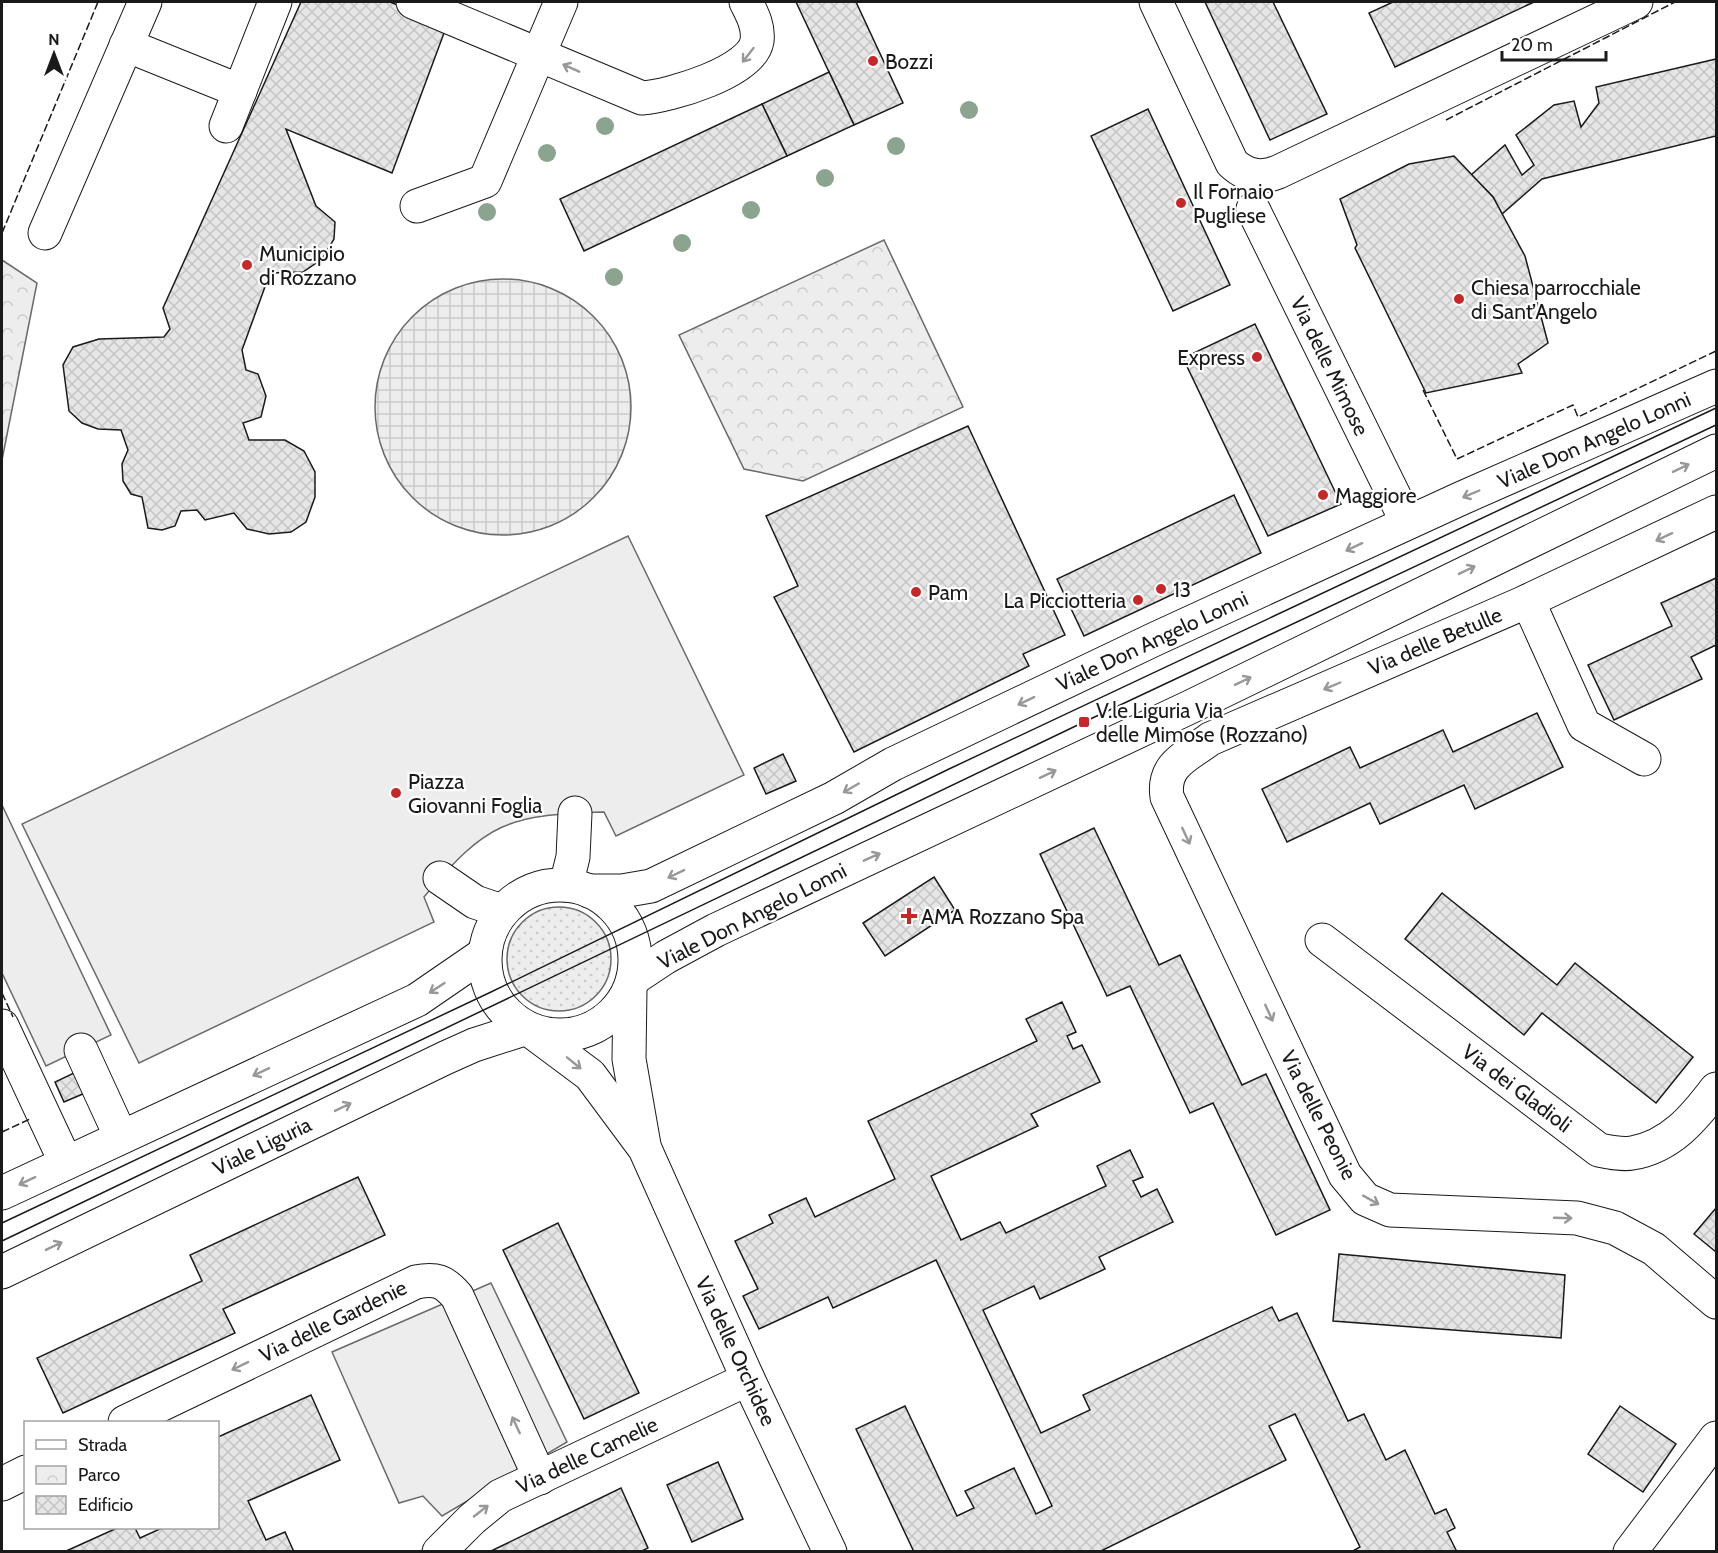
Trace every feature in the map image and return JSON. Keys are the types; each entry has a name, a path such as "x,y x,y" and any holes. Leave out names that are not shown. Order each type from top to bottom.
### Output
{"street":[{"path":"45,233 145,2"},
{"path":"413,2 642,98 660,97 734,69 749,58 757,42 756,22 746,2"},
{"path":"417,206 485,181 561,2"},
{"path":"1156,2 1232,163 1261,177 1278,172 1635,2"},
{"path":"226,126 240,91 267,4"},
{"path":"126,45 240,91"},
{"name":"Via delle Mimose","path":"1253,209 1407,522"},
{"name":"Viale Don Angelo Lonni","path":"577,888 622,891 651,886 834,798 893,764 1407,522 1716,386"},
{"name":"Viale Don Angelo Lonni","path":"632,984 666,957 716,930 1188,708 1716,451"},
{"name":"Via delle Betulle","path":"1165,782 1173,767 1210,739 1528,601 1716,512"},
{"path":"1528,601 1584,725 1644,759"},
{"name":"Via delle Peonie","path":"1165,782 1167,797 1345,1175 1365,1199 1390,1210 1577,1218 1615,1228 1654,1249 1716,1302"},
{"path":"576,813 573,857 577,888"},
{"path":"440,878 475,902 502,911"},
{"path":"542,887 577,888 609,903 626,924 633,940 635,960 632,984 617,1010 598,1025 575,1034 559,1035 527,1028 512,1018 495,999 485,973 484,954 490,931 502,911 520,896 542,887"},
{"name":"Via dei Gladioli","path":"1322,940 1599,1150 1631,1154 1659,1144 1689,1124 1716,1089"},
{"path":"2,1193 417,1000 484,954"},
{"name":"Via delle Orchidee","path":"632,984 629,1059 645,1149"},
{"path":"2,1026 66,1163"},
{"name":"Via delle Orchidee","path":"527,1028 590,1075 645,1149 748,1379 830,1551"},
{"name":"Viale Liguria","path":"2,1272 445,1058 474,1045 527,1028"},
{"path":"81,1050 121,1137"},
{"name":"Via delle Gardenie","path":"127,1421 416,1282 431,1279 444,1282 457,1296 540,1478"},
{"name":"Via delle Camelie","path":"439,1551 500,1496 748,1379"},
{"path":"1630,1551 1716,1438"},
{"path":"2,1484 24,1473"}],"green space":[{"path":"884,240 963,407 803,481 744,469 679,335"},
{"path":"2,260 37,283 2,460"},
{"path":"559,907 579,911 596,922 607,939 611,959 607,979 596,996 579,1007 559,1011 539,1007 522,996 511,979 507,959 511,939 522,922 539,911"}],"shaded area":[{"path":"503,279 540,285 563,294 584,308 602,326 621,358 628,382 631,407 625,444 616,467 602,488 584,506 552,525 528,532 503,535 466,529 443,520 422,506 404,488 385,456 378,432 375,407 381,370 390,347 404,326 422,308 454,289 478,282"},
{"name":"Piazza Giovanni Foglia","path":"628,536 744,775 616,836 604,812 544,816 521,820 501,828 465,852 424,897 434,922 139,1063 22,824"},
{"path":"2,805 111,1035 46,1066 2,973"},
{"path":"491,1283 567,1442 442,1516 423,1496 399,1503 332,1352"}],"building":[{"name":"Municipio di Rozzano","path":"301,2 390,2 447,25 392,173 286,129 316,206 335,222 334,239 322,259 303,272 270,273 242,350 246,370 258,374 266,396 261,417 243,423 249,440 285,440 304,451 315,472 315,497 306,522 291,532 269,534 247,529 234,513 205,520 197,510 181,511 175,526 162,530 148,528 142,497 131,494 123,481 122,464 128,450 121,430 98,429 82,423 69,411 63,365 73,347 99,339 164,337 170,329 163,308"},
{"path":"796,2 856,2 903,103 854,125"},
{"path":"1205,2 1273,2 1327,114 1270,140"},
{"path":"1393,2 1534,2 1395,67 1369,13"},
{"path":"1716,59 1716,136 1542,179 1502,214 1493,197 1471,175 1505,145 1522,175 1534,165 1516,135 1554,105 1574,101 1581,127 1599,103 1596,87"},
{"path":"829,72 854,125 787,156 762,104"},
{"path":"762,104 787,156 584,251 560,199"},
{"path":"1148,109 1230,285 1173,311 1091,136"},
{"name":"Chiesa parrocchiale di Sant’Angelo","path":"1454,156 1493,197 1525,256 1548,343 1518,364 1522,373 1426,393 1355,248 1357,245 1340,199 1409,164"},
{"path":"1255,324 1341,504 1268,536 1183,358"},
{"name":"Pam","path":"968,426 1065,635 1023,654 1029,666 854,752 774,597 798,586 766,516"},
{"path":"1234,495 1261,553 1084,636 1057,579"},
{"path":"1716,578 1716,645 1691,657 1702,679 1614,720 1588,665 1672,626 1661,603"},
{"path":"1537,713 1563,767 1475,809 1464,785 1380,824 1370,803 1287,842 1262,789 1350,747 1360,768 1443,730 1453,752"},
{"path":"783,754 796,781 766,794 754,768"},
{"path":"1094,828 1159,965 1180,955 1242,1085 1266,1074 1330,1210 1276,1235 1213,1103 1190,1113 1130,986 1107,996 1040,854"},
{"name":"AMA Rozzano Spa","path":"934,877 955,910 885,956 863,923"},
{"path":"1442,893 1557,985 1575,963 1693,1057 1656,1103 1542,1013 1524,1035 1405,939"},
{"path":"1062,1002 1076,1032 1067,1036 1073,1049 1082,1045 1100,1082 1031,1114 1038,1126 931,1176 961,1240 1000,1222 1006,1233 1106,1186 1097,1166 1130,1150 1143,1177 1133,1181 1141,1197 1157,1189 1173,1222 1099,1257 1105,1269 1040,1299 1034,1286 983,1310 1041,1433 1090,1410 1083,1395 1272,1307 1279,1321 1297,1313 1348,1421 1364,1414 1386,1460 1405,1450 1435,1514 1446,1509 1455,1528 1447,1532 1457,1552 1351,1552 1360,1547 1295,1414 1269,1426 1286,1460 1099,1552 914,1552 856,1429 905,1406 957,1516 974,1508 965,1491 1014,1468 1036,1514 1052,1506 936,1260 833,1308 828,1297 759,1329 743,1296 758,1289 735,1241 773,1223 769,1215 806,1198 815,1217 895,1179 868,1121 1037,1041 1026,1019"},
{"path":"76,1072 85,1093 64,1102 55,1082"},
{"path":"358,1177 385,1235 223,1309 235,1333 63,1413 37,1358 202,1281 190,1255"},
{"path":"1716,1208 1716,1252 1694,1234"},
{"path":"558,1223 639,1393 584,1419 503,1250"},
{"path":"1339,1254 1565,1275 1561,1338 1333,1321"},
{"path":"311,1395 340,1460 248,1501 266,1540 285,1532 294,1552 64,1552 115,1529 136,1529 140,1538 160,1529 219,1529 219,1437"},
{"path":"1620,1406 1676,1444 1643,1492 1588,1454"},
{"path":"718,1462 743,1519 692,1542 667,1485"},
{"path":"621,1488 648,1548 640,1552 489,1552"}],"tram line":[{"path":"2,1223 491,992 949,769 1716,408"},
{"path":"2,1241 1084,722 1716,425"}],"fence":[{"path":"2,233 98,2"},
{"path":"1446,120 1675,2"},
{"path":"1423,390 1457,459 1573,405 1578,417 1716,351"},
{"path":"2,993 13,1017"},
{"path":"2,1132 32,1118"}],"place":[{"name":"Bozzi","path":"873,61"},
{"name":"Il Fornaio Pugliese","path":"1181,203"},
{"name":"Municipio di Rozzano","path":"247,265"},
{"name":"Chiesa parrocchiale di Sant’Angelo","path":"1459,299"},
{"name":"Express","path":"1257,357"},
{"name":"Maggiore","path":"1323,495"},
{"name":"13","path":"1161,589"},
{"name":"Pam","path":"916,592"},
{"name":"La Picciotteria","path":"1138,600"},
{"name":"V.le Liguria Via delle Mimose (Rozzano)","path":"1084,722"},
{"name":"Piazza Giovanni Foglia","path":"396,793"},
{"name":"AMA Rozzano Spa","path":"909,916"}]}
